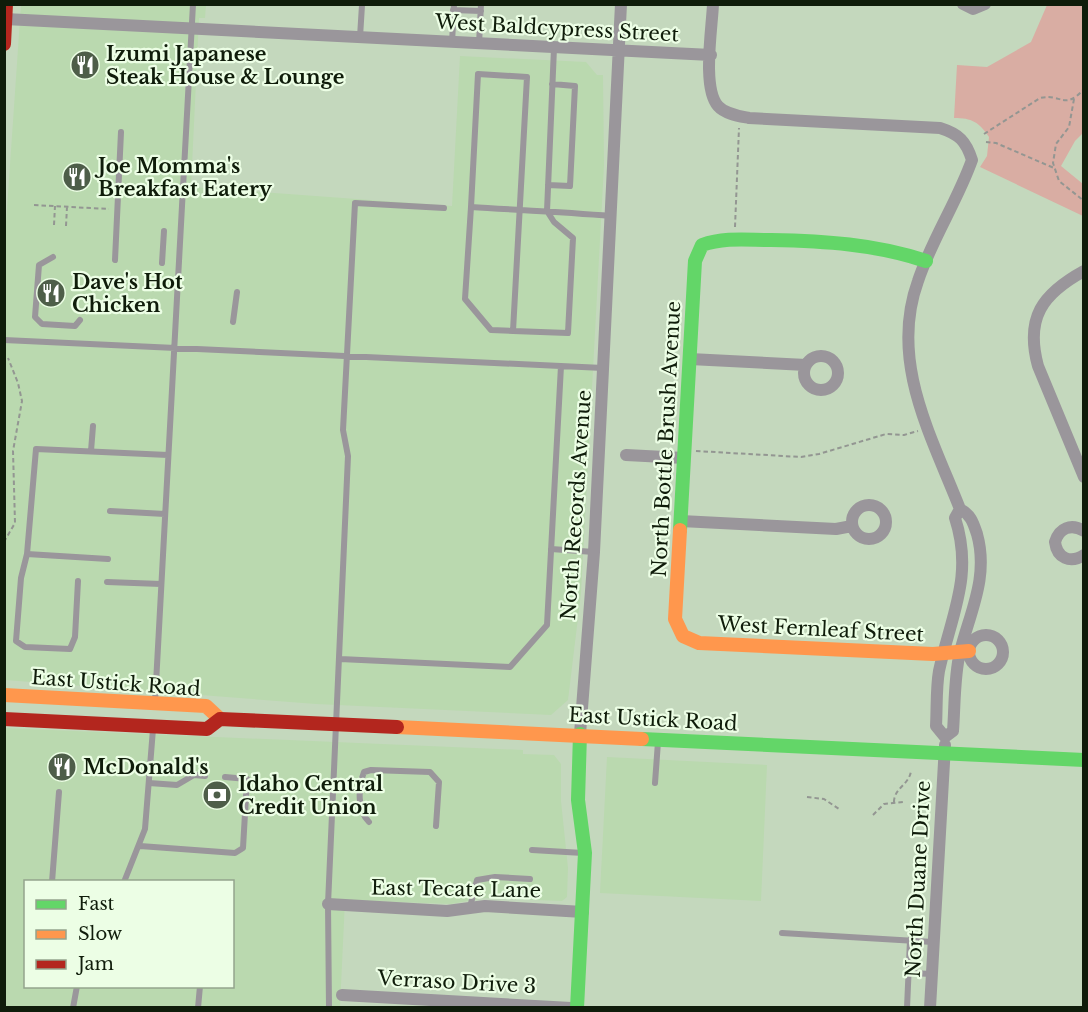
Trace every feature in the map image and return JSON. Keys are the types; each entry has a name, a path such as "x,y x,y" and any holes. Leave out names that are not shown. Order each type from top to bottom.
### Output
{"main road":[{"path":"4,44 6,4"},
{"name":"North Bottle Brush Avenue","path":"683,636 675,619 695,261 702,245 711,240 735,240"},
{"path":"735,240 879,247 905,252 926,261"},
{"name":"West Fernleaf Street","path":"683,636 699,643 944,654 964,652"},
{"name":"East Ustick Road","path":"4,695 206,706 220,719"},
{"name":"East Ustick Road","path":"4,719 207,729 220,719 337,723 1083,760"},
{"name":"North Records Avenue","path":"577,1008 585,853 578,800 580,734"}],"street":[{"name":"North Records Avenue","path":"580,734 594,552 621,4"},
{"path":"713,4 709,84 718,107 740,116 940,128 956,133 967,144 972,160 926,261 912,298 907,335 910,372 928,427 960,509 969,514 973,523 981,562 976,603 964,652 953,731 945,737 936,726 939,673 962,584 963,546 955,518 960,509"},
{"path":"963,4 973,9 985,4"},
{"name":"West Baldcypress Street","path":"5,18 711,55"},
{"path":"1083,271 1049,295 1040,308 1033,328 1033,348 1038,366 1083,477"},
{"path":"690,359 806,365"},
{"path":"626,454 684,454"},
{"path":"681,521 836,529 852,526"},
{"path":"1082,527 1067,527 1061,531 1055,542 1059,554 1070,560 1083,555"},
{"name":"North Duane Drive","path":"930,1008 945,737"},
{"name":"East Tecate Lane","path":"328,904 447,911 485,906 583,912"},
{"name":"Verraso Drive 3","path":"342,995 571,1008"}],"lane":[{"path":"155,702 193,4"},
{"path":"360,38 362,5"},
{"path":"452,43 454,7 481,8 479,44"},
{"path":"513,331 527,77 478,74 465,299 491,330 513,331 568,333 573,238 554,222 547,211 554,48"},
{"path":"548,185 570,186 575,86 552,84"},
{"path":"115,260 122,132"},
{"path":"329,1008 328,904 348,456 343,430 355,203 444,208"},
{"path":"471,207 612,216"},
{"path":"162,263 164,231"},
{"path":"53,257 39,266 35,317 42,324 75,326 80,320"},
{"path":"233,322 237,292"},
{"path":"4,340 604,368"},
{"path":"340,659 510,667 547,626 561,366"},
{"path":"92,451 93,426"},
{"path":"78,581 75,637 70,649 25,646 16,640 21,578 27,554 36,448 168,455"},
{"path":"110,511 165,514"},
{"path":"551,549 594,552"},
{"path":"27,554 108,559"},
{"path":"107,582 161,584"},
{"path":"125,880 145,829 153,726"},
{"path":"655,783 658,739"},
{"path":"369,822 362,815 360,808 364,772 371,770 430,772 439,782 436,826"},
{"path":"149,783 177,785 194,775 205,776"},
{"path":"140,846 235,853 243,848 248,779 225,777"},
{"path":"52,880 58,792"},
{"path":"532,850 585,853"},
{"path":"470,907 477,880 495,877 530,879"},
{"path":"782,933 934,942"},
{"path":"907,1008 910,940"},
{"path":"909,973 932,974"},
{"path":"73,1008 77,988"},
{"path":"198,1008 200,988"}],"path":[{"path":"984,134 1040,98 1049,97 1065,102 1074,99 1083,89"},
{"path":"1074,99 1069,127 1054,148 1054,168 1059,181 1083,201"},
{"path":"735,240 740,116"},
{"path":"986,142 996,143 1054,168"},
{"path":"34,205 110,209"},
{"path":"54,225 55,206"},
{"path":"66,226 68,207"},
{"path":"4,542 15,523 13,451 22,400 8,358"},
{"path":"684,454 801,457 819,454 886,434 904,435 928,427"},
{"path":"894,802 896,792 907,783 911,771"},
{"path":"807,797 824,798 839,809"},
{"path":"873,815 884,804 903,802"}],"shaded area":[{"path":"21,5 206,5 205,18 199,18 191,187 452,206 460,56 586,62 597,75 603,75 604,165 581,593 568,700 551,715 316,704 5,680 4,252"},
{"path":"1047,5 1083,5 1083,133 1075,141 1061,166 1083,184 1083,216 980,167 987,156 989,137 975,122 954,118 957,65 987,67 1031,42"},
{"path":"5,728 523,750 523,754 554,755 561,764 561,801 568,868 567,897 562,901 485,898 451,904 345,900 340,1007 5,1008"},
{"path":"607,757 767,765 761,901 600,893"}],"traffic: fast":[{"path":"680,530 695,261 702,245 736,240 791,240 869,247 926,261"},
{"path":"577,1008 585,853 578,800 580,734"},
{"path":"642,739 1084,760"}],"traffic: slow":[{"path":"680,530 675,619 683,636 699,643 933,654 969,651"},
{"path":"4,695 206,706 220,719"},
{"path":"397,727 642,739"}],"traffic: jam":[{"path":"4,44 6,4"},
{"path":"4,719 207,729 220,719 397,727"}],"place":[{"name":"Izumi Japanese Steak House & Lounge","path":"85,65"},
{"name":"Joe Momma's Breakfast Eatery","path":"77,177"},
{"name":"Dave's Hot Chicken","path":"51,293"},
{"name":"McDonald's","path":"62,767"},
{"name":"Idaho Central Credit Union","path":"217,795"}]}
